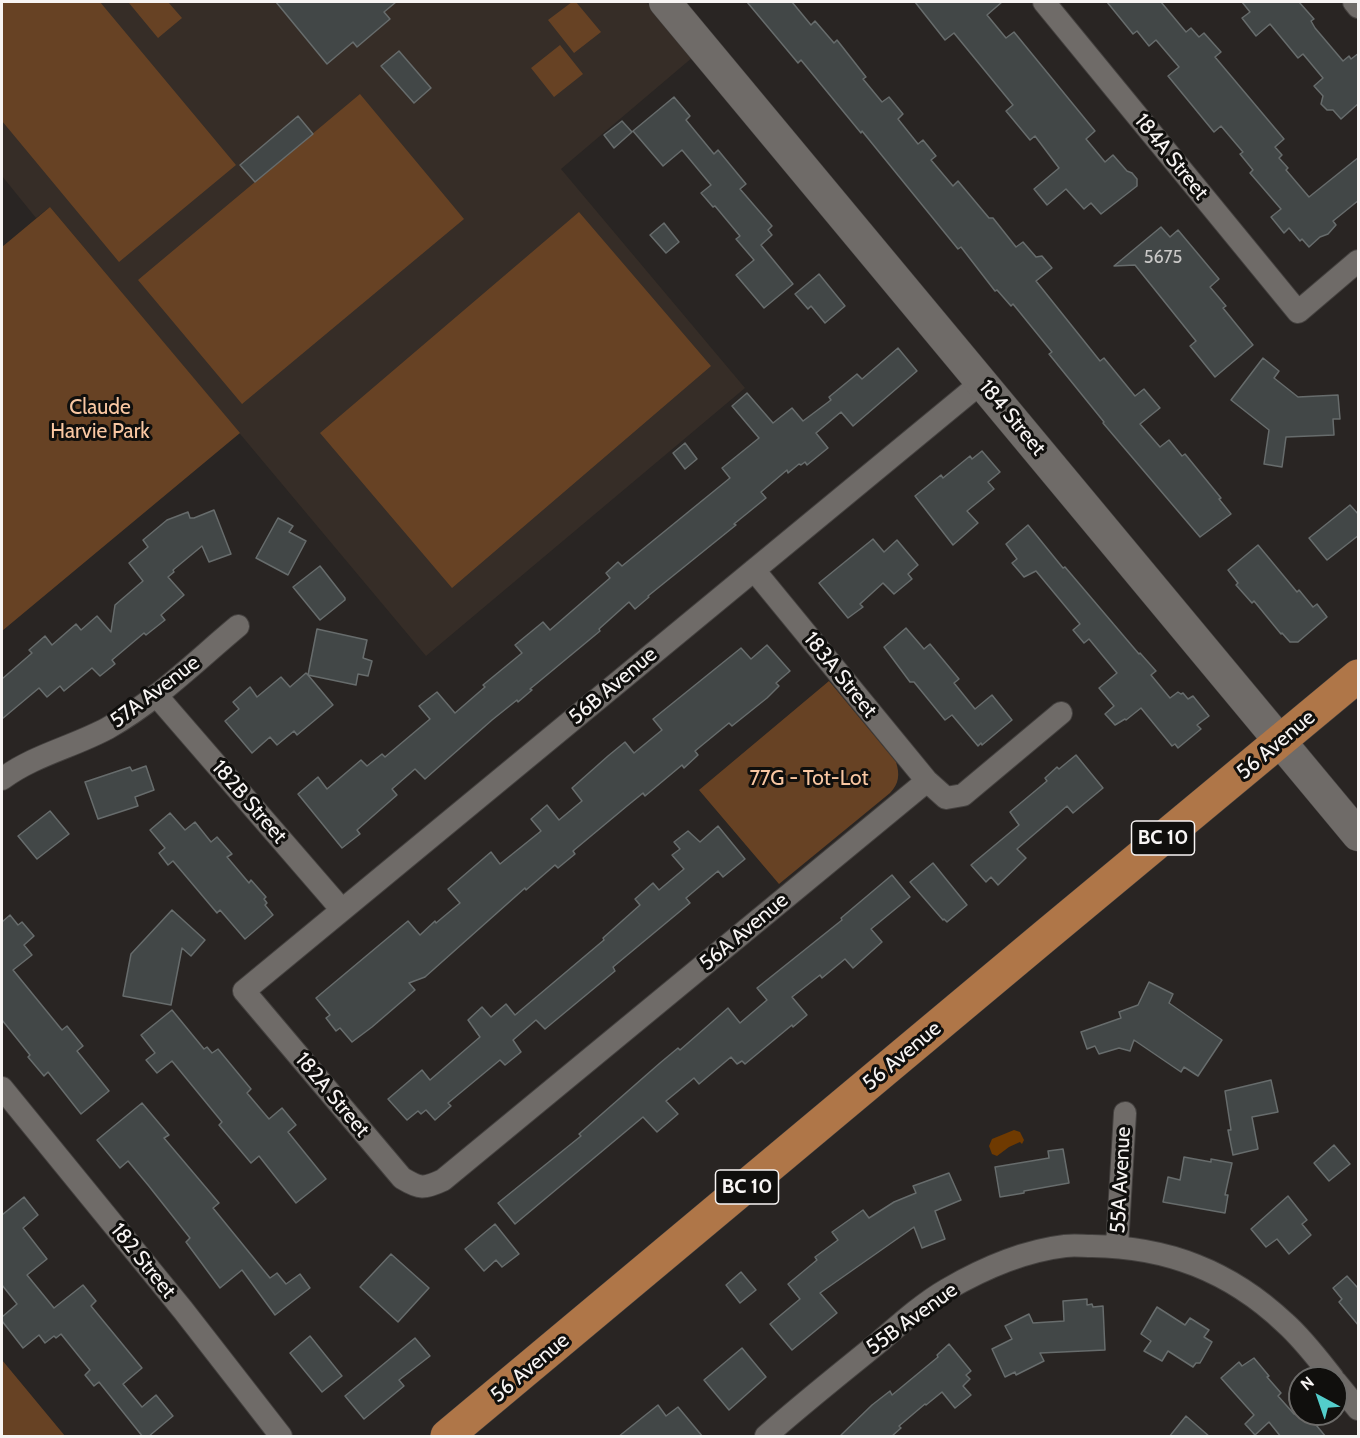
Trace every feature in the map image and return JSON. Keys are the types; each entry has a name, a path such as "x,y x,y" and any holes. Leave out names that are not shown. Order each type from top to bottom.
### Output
{"highway":[{"name":"56 Avenue","path":"447,1437 1359,676"}],"main road":[{"name":"184 Street","path":"665,2 1359,835"}],"street":[{"name":"184A Street","path":"1044,2 1298,312 1359,261"},
{"path":"1354,2 1359,7"},
{"name":"56B Avenue","path":"244,991 982,382"},
{"name":"183A Street","path":"754,570 927,781"},
{"name":"57A Avenue","path":"2,779 30,761 106,729 132,714 238,626"},
{"name":"182B Street","path":"156,695 342,910"},
{"path":"927,781 946,798 963,795 1061,713"},
{"name":"56A Avenue","path":"427,1187 443,1180 927,781"},
{"name":"182A Street","path":"244,991 402,1178 416,1187 427,1187"},
{"name":"182 Street","path":"2,1088 183,1310 281,1437"},
{"name":"55A Avenue","path":"1117,1246 1125,1113"},
{"name":"55B Avenue","path":"766,1437 823,1387 944,1291 982,1271 1018,1256 1065,1246 1117,1246"},
{"path":"1117,1246 1163,1253 1204,1268 1238,1286 1286,1324 1323,1366"},
{"path":"1348,1396 1359,1409"}],"shaded area":[{"path":"2,2 646,2 693,57 561,169 745,388 426,656 50,207 36,218 2,176"},
{"path":"1014,1130 1020,1132 1024,1140 1022,1144 1020,1142 1009,1147 997,1156 992,1154 989,1146 992,1139"}],"green space":[{"path":"2,2 100,2 236,165 119,262 2,121"},
{"path":"130,2 168,2 182,18 158,38"},
{"path":"572,2 576,2 601,32 574,53 548,20"},
{"path":"560,45 583,74 554,97 531,68"},
{"path":"360,94 464,219 242,404 138,280"},
{"name":"Claude Harvie Park","path":"50,207 240,433 2,631 2,247"},
{"path":"579,212 711,366 452,588 320,433"},
{"name":"77G - Tot-Lot","path":"829,681 896,762 898,779 890,793 779,884 699,790"},
{"path":"2,1360 65,1436 2,1436"}],"building":[{"path":"276,2 396,2 384,12 390,19 357,47 353,42 327,64"},
{"path":"747,2 792,2 811,25 815,21 834,43 837,40 866,77 863,79 882,102 889,97 903,114 898,119 918,144 923,140 936,156 931,160 953,186 958,181 989,218 993,218 1016,247 1023,242 1036,257 1042,256 1052,268 1036,281 1100,361 1104,358 1135,396 1144,389 1160,408 1140,424 1160,447 1169,440 1182,456 1185,454 1231,514 1200,537 1103,423 1049,354 1052,352 1013,304 1011,306 997,290 995,291 961,247 958,249 862,131 861,133 801,60 798,63"},
{"path":"915,2 1002,2 987,15 1006,38 1014,32 1095,131 1086,139 1105,162 1113,155 1137,179 1137,186 1101,214 1091,203 1084,209 1066,189 1047,205 1034,189 1059,168 1035,136 1030,140 1006,111 1013,105 954,33 945,40"},
{"path":"1107,2 1161,2 1186,32 1191,28 1199,37 1204,33 1221,52 1215,57 1284,139 1275,147 1282,155 1279,158 1309,197 1359,157 1359,200 1333,221 1336,225 1328,234 1320,237 1309,247 1302,239 1300,241 1289,228 1284,233 1271,217 1281,209 1250,173 1253,170 1240,154 1243,152 1221,126 1214,132 1168,76 1179,67 1156,40 1149,46 1137,31 1133,34"},
{"path":"1242,2 1299,2 1314,19 1311,21 1315,28 1343,61 1359,53 1359,103 1341,119 1333,110 1327,110 1321,104 1323,96 1314,86 1323,78 1303,54 1298,58 1270,24 1256,36 1242,18 1250,12"},
{"path":"399,51 431,88 414,103 381,66"},
{"path":"674,97 690,116 686,120 714,154 718,150 746,184 740,189 772,226 768,230 772,235 761,245 793,284 764,308 736,275 754,260 736,239 740,236 701,193 711,185 682,150 663,166 633,131"},
{"path":"298,116 313,134 255,182 240,165"},
{"path":"622,121 632,132 614,148 604,135"},
{"path":"664,223 679,242 666,253 650,235"},
{"path":"1161,227 1170,237 1178,230 1219,279 1210,287 1226,306 1223,308 1253,345 1215,377 1190,346 1196,341 1135,265 1114,266"},
{"path":"819,274 845,306 825,323 811,306 808,309 795,294"},
{"path":"898,348 917,371 853,426 841,412 816,433 828,448 807,465 805,462 788,473 787,470 761,492 766,498 734,524 736,525 635,609 629,602 599,629 600,631 530,689 532,690 492,720 425,779 415,769 392,789 397,795 357,830 360,834 342,848 298,794 318,777 327,789 361,760 367,766 382,754 385,757 430,719 419,706 437,692 455,713 485,687 483,685 522,653 515,645 543,622 550,630 610,578 606,573 618,562 622,566 730,478 722,468 759,438 732,406 747,393 773,423 792,408 803,421 831,400 829,397 857,374 862,379"},
{"path":"1263,358 1279,371 1274,378 1298,397 1338,395 1340,419 1333,419 1334,435 1286,437 1282,467 1264,464 1269,430 1231,400"},
{"path":"685,443 697,459 685,469 673,453"},
{"path":"982,451 1000,472 988,482 994,489 967,511 978,523 953,545 915,496 941,475 943,478 970,456 972,459"},
{"path":"1350,505 1359,515 1359,535 1327,560 1309,538"},
{"path":"214,510 231,554 209,562 202,546 173,570 174,572 168,577 184,595 161,615 165,620 146,635 144,633 112,660 115,664 100,676 92,668 64,691 60,686 47,697 39,688 2,719 2,679 32,653 29,650 45,636 52,645 76,624 81,630 97,616 111,632 115,605 143,581 129,563 148,547 143,540 167,520 188,512 190,518 194,518"},
{"path":"278,518 293,526 289,532 306,541 288,575 256,558"},
{"path":"1028,525 1063,568 1065,567 1156,671 1151,675 1170,698 1178,692 1183,693 1188,699 1193,696 1209,716 1197,725 1201,729 1178,748 1175,744 1172,746 1141,708 1126,720 1115,725 1105,714 1114,706 1099,688 1117,673 1089,639 1084,643 1073,630 1080,624 1036,571 1024,577 1012,563 1017,559 1006,544"},
{"path":"873,539 884,552 897,540 918,565 908,574 912,579 894,594 883,583 860,604 863,607 848,618 819,583"},
{"path":"1258,545 1297,592 1299,590 1313,607 1317,604 1327,617 1298,642 1290,642 1281,634 1254,601 1252,603 1236,585 1238,583 1228,570"},
{"path":"320,566 345,600 320,620 293,587"},
{"path":"906,628 924,649 930,644 959,679 954,683 975,709 992,695 1012,720 978,746 952,715 945,720 914,682 910,682 884,647"},
{"path":"317,629 367,640 363,658 372,661 368,676 358,674 356,685 308,675"},
{"path":"767,645 790,671 776,683 779,686 767,698 732,726 729,723 695,751 698,755 684,768 682,765 645,796 643,793 573,851 575,854 558,868 555,865 526,890 525,888 425,977 409,983 415,990 372,1027 352,1042 340,1028 336,1031 326,1018 330,1015 316,998 408,921 420,935 435,921 436,923 460,903 448,889 491,852 500,864 541,831 531,819 547,805 559,820 582,801 572,788 608,756 625,742 634,753 662,730 653,719 741,648 751,659"},
{"path":"306,673 333,705 297,735 294,731 277,745 270,737 252,753 225,721 239,709 233,702 250,687 257,697 281,677 290,687"},
{"path":"1076,755 1103,788 1073,813 1067,806 1017,849 1026,858 998,885 991,877 986,882 971,865 1019,825 1010,812 1047,781 1045,778 1057,767 1059,769"},
{"path":"146,766 154,790 135,797 138,806 98,819 85,782 130,767 132,771"},
{"path":"50,811 69,834 37,859 18,836"},
{"path":"170,813 185,830 195,822 211,842 217,837 232,854 227,857 249,883 251,880 266,897 265,905 273,915 245,939 220,910 217,913 173,861 168,865 159,853 165,848 150,830"},
{"path":"718,826 745,859 723,877 718,871 686,898 690,903 613,967 615,971 545,1029 536,1020 513,1040 521,1052 505,1065 500,1060 448,1103 451,1106 435,1120 426,1110 421,1114 418,1111 407,1120 388,1099 422,1070 430,1080 480,1037 468,1020 482,1007 491,1017 506,1004 515,1015 604,940 603,938 640,905 635,899 653,883 659,890 684,869 672,855 680,849 674,842 688,831 700,842"},
{"path":"933,863 967,905 947,922 910,882"},
{"path":"892,875 910,897 871,929 882,942 853,968 845,959 822,978 820,975 792,997 807,1015 745,1064 742,1061 737,1064 731,1057 699,1084 694,1078 666,1101 678,1114 657,1132 643,1117 515,1224 498,1203 581,1136 579,1134 660,1063 678,1048 680,1050 728,1008 740,1023 767,1000 757,988 842,920 841,918"},
{"path":"172,910 205,940 191,956 182,948 171,1005 123,996 131,954"},
{"path":"10,915 18,925 22,922 34,936 24,945 32,955 13,970 62,1030 67,1026 83,1046 77,1051 109,1091 81,1114 48,1072 44,1076 28,1057 30,1055 2,1020 2,922"},
{"path":"1149,982 1173,994 1169,1003 1222,1040 1198,1076 1184,1067 1181,1072 1134,1040 1130,1051 1119,1048 1099,1054 1095,1046 1087,1049 1081,1032 1121,1018 1119,1012 1138,1005"},
{"path":"172,1010 204,1049 207,1047 212,1053 218,1049 251,1089 247,1093 269,1119 282,1108 296,1125 288,1132 326,1179 296,1203 259,1156 251,1163 219,1125 222,1122 172,1061 157,1073 146,1060 155,1053 141,1035"},
{"path":"1271,1080 1278,1112 1252,1117 1258,1149 1233,1155 1228,1130 1231,1130 1225,1091"},
{"path":"142,1103 169,1135 164,1138 219,1203 213,1208 270,1278 277,1273 286,1284 300,1274 310,1288 275,1315 242,1270 220,1288 186,1242 190,1238 148,1185 128,1161 120,1168 97,1140"},
{"path":"1334,1145 1350,1164 1329,1181 1314,1163"},
{"path":"1063,1149 1069,1183 1000,1197 995,1167 1049,1158 1048,1151"},
{"path":"1184,1157 1232,1163 1225,1195 1228,1195 1225,1213 1163,1202 1168,1177 1180,1180"},
{"path":"949,1173 961,1200 935,1211 945,1239 922,1248 914,1227 820,1293 837,1313 792,1350 770,1324 800,1299 788,1284 817,1260 815,1257 838,1240 832,1232 863,1210 869,1218 894,1202 916,1193 913,1186"},
{"path":"1288,1196 1307,1220 1302,1224 1311,1235 1289,1254 1277,1239 1266,1247 1251,1229"},
{"path":"24,1197 38,1215 23,1228 47,1259 27,1275 54,1308 83,1285 96,1301 91,1306 142,1368 123,1384 142,1407 156,1395 173,1416 148,1437 143,1437 99,1382 94,1386 85,1375 90,1370 61,1334 45,1343 39,1335 23,1348 2,1321 2,1317 17,1304 2,1285 2,1215"},
{"path":"495,1224 519,1254 502,1267 496,1260 484,1271 465,1249"},
{"path":"391,1254 429,1288 398,1322 360,1287"},
{"path":"741,1272 756,1290 740,1303 726,1285"},
{"path":"1347,1276 1357,1287 1359,1286 1359,1326 1339,1302 1342,1299 1333,1288"},
{"path":"1087,1299 1087,1305 1103,1306 1105,1350 1040,1353 1044,1361 1016,1375 1015,1372 1005,1377 992,1349 1012,1339 1005,1326 1029,1314 1033,1323 1064,1321 1063,1301"},
{"path":"1157,1307 1185,1325 1190,1318 1209,1330 1204,1337 1212,1342 1200,1363 1196,1363 1193,1367 1168,1351 1162,1361 1144,1351 1151,1341 1141,1334"},
{"path":"310,1336 342,1376 322,1392 290,1353"},
{"path":"415,1338 430,1356 399,1380 404,1386 364,1419 345,1396"},
{"path":"949,1344 971,1371 966,1375 970,1379 963,1386 971,1395 955,1408 942,1392 899,1426 901,1428 891,1437 839,1437 872,1405 890,1391 892,1395 938,1357 937,1355"},
{"path":"742,1348 766,1377 729,1410 704,1380"},
{"path":"1254,1358 1269,1376 1267,1377 1281,1393 1278,1396 1288,1407 1288,1426 1317,1426 1326,1437 1281,1437 1269,1422 1255,1435 1245,1424 1254,1415 1221,1378 1239,1362 1242,1366"},
{"path":"658,1405 666,1416 678,1407 703,1437 618,1437"},
{"path":"1186,1416 1210,1437 1169,1437"}]}
